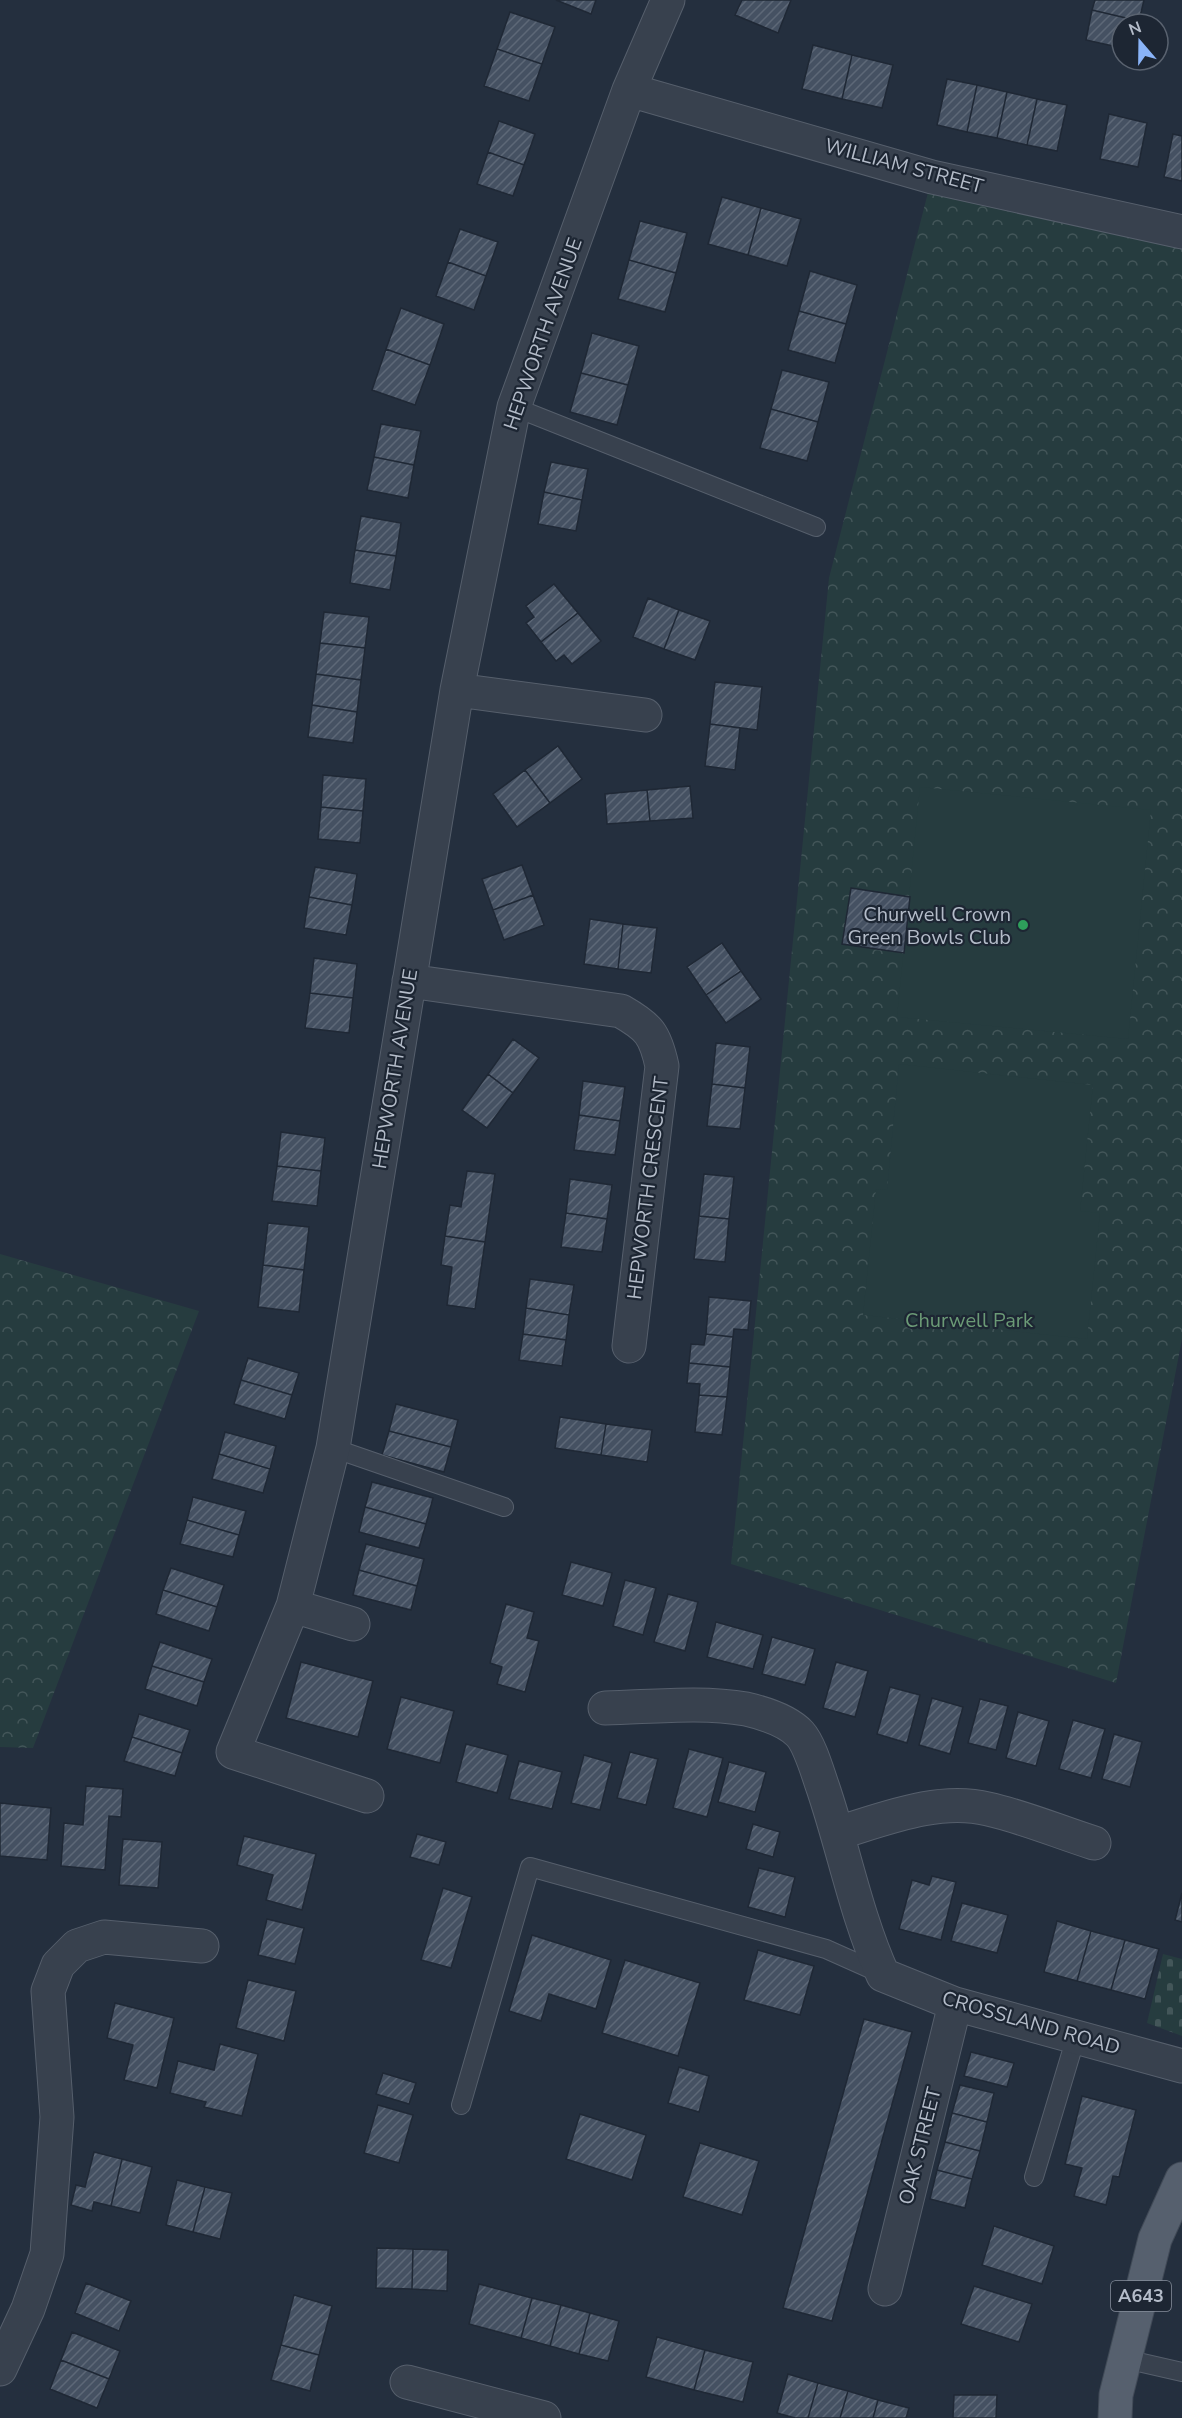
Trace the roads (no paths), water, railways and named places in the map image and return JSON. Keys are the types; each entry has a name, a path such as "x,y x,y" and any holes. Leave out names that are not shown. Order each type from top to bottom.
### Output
{"main road":[{"name":"A643","path":"1114,2418 1116,2395 1155,2238 1182,2179"}],"street":[{"name":"HEPWORTH AVENUE","path":"367,1796 233,1752 293,1606 333,1448 457,690 514,407 629,90 668,0"},
{"name":"WILLIAM STREET","path":"629,90 932,177 1182,232"},
{"path":"457,690 645,715"},
{"name":"HEPWORTH CRESCENT","path":"409,981 621,1011 646,1025 657,1043 662,1066 629,1346"},
{"path":"293,1606 353,1624"},
{"path":"605,1708 706,1706 747,1710 775,1718 800,1734 817,1770 838,1833 867,1940 883,1975"},
{"path":"838,1833 919,1810 950,1806 986,1808 1094,1843"},
{"path":"0,2369 28,2308 47,2254 57,2117 48,1991 58,1965 77,1946 104,1937 202,1946"},
{"name":"CROSSLAND ROAD","path":"883,1975 955,2004 1182,2066"},
{"name":"OAK STREET","path":"885,2289 955,2004"},
{"path":"407,2382 544,2418"}],"lane":[{"path":"514,407 816,527"},
{"path":"333,1448 504,1507"},
{"path":"461,2105 530,1867 826,1949 883,1975"},
{"path":"1034,2177 1076,2037"},
{"path":"1125,2359 1182,2372"}],"place":[{"name":"Churwell Crown Green Bowls Club","path":"1023,925"}],"park label":[{"name":"Churwell Park","path":"969,1320"}]}
